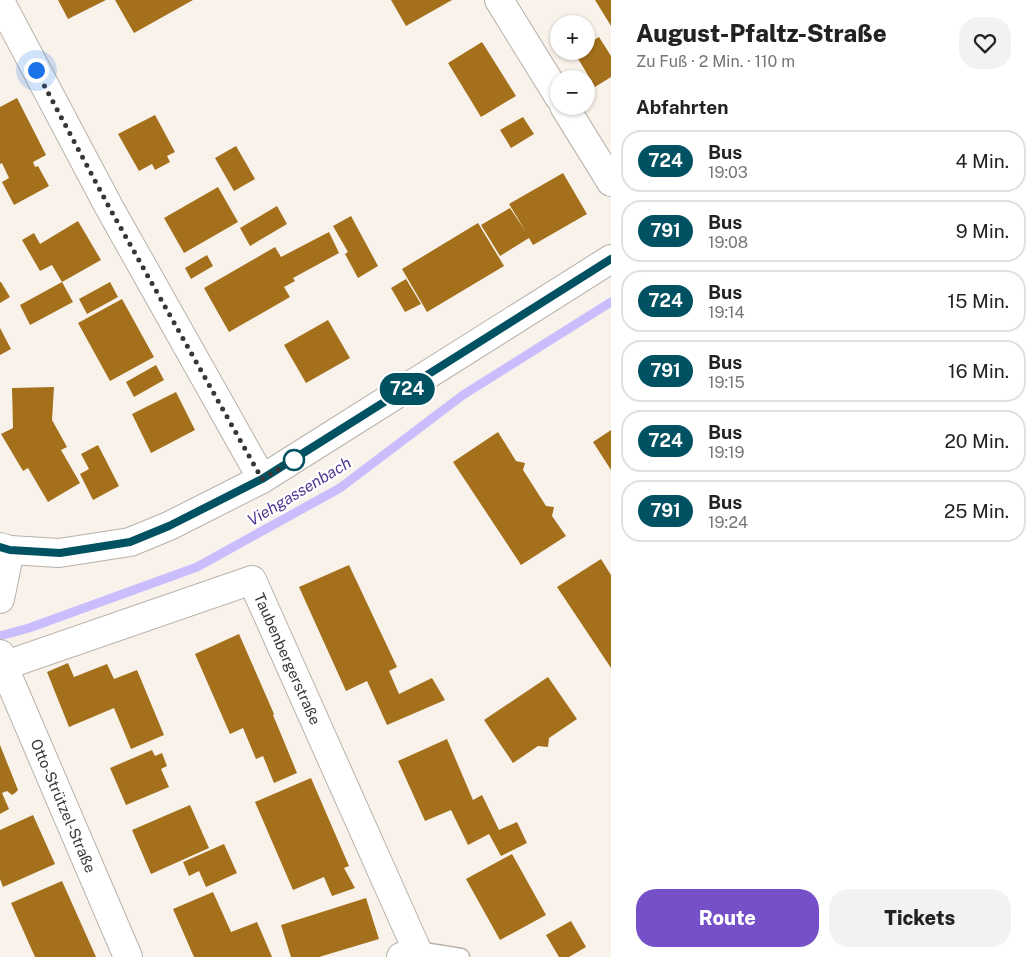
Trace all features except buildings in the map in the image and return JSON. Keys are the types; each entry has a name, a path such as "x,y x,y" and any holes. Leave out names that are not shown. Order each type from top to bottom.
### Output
{"street":[{"path":"499,0 550,82"},
{"path":"0,1 109,207 262,479"},
{"path":"570,115 611,182"},
{"path":"0,599 5,548 60,553 130,542 169,526 262,479 611,259"},
{"name":"Taubenbergerstraße","path":"1,662 252,580 409,954"},
{"name":"Otto-Strützel-Straße","path":"1,662 128,957"}],"lane":[{"path":"409,954 461,957"}],"waterway":[{"name":"Viehgassenbach","path":"0,636 29,628 197,567 340,488 463,395 611,302"}],"bus line":[{"name":"724","path":"0,547 10,550 60,553 130,542 169,526 262,479 611,259"}],"route":[{"path":"36,70 109,207 262,479 294,460"}]}
